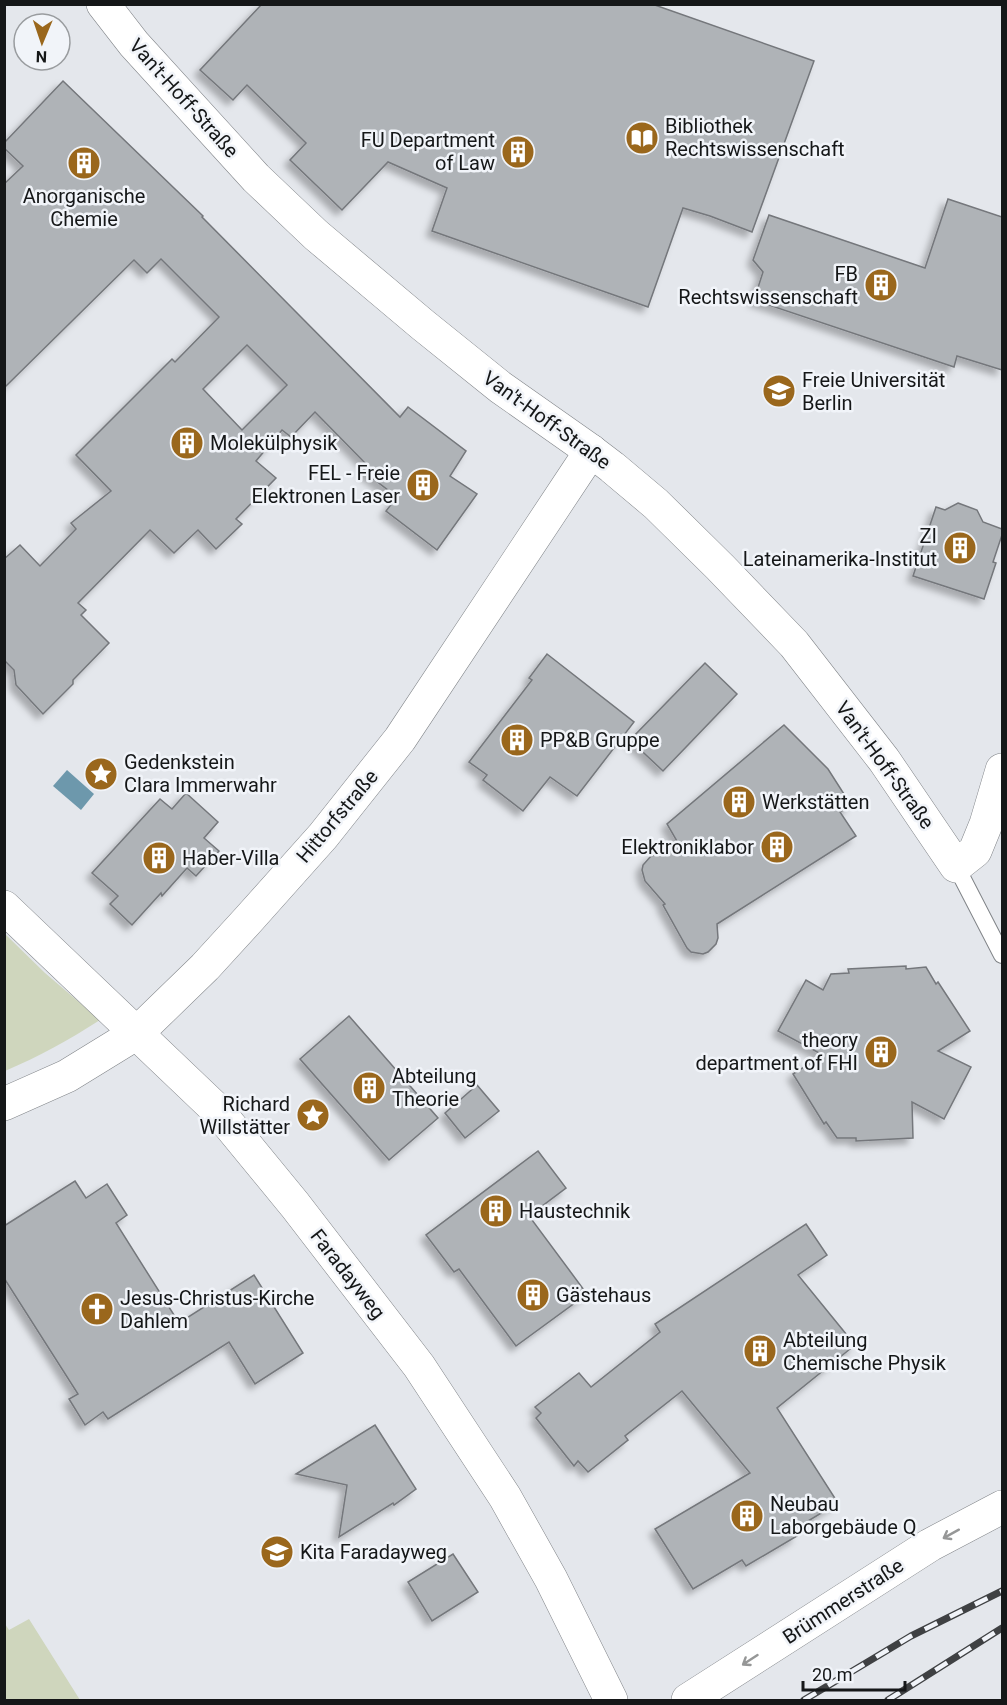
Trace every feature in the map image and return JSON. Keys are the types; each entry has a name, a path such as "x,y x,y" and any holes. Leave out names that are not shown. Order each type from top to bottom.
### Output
{"street":[{"name":"Van't-Hoff-Straße","path":"103,4 134,44 256,178 316,235 500,387 591,451 656,504 794,644 884,760 956,866"},
{"name":"Hittorfstraße","path":"4,1104 67,1076 136,1033 205,967 241,928 323,836 393,748 591,451"},
{"path":"956,866 975,851 986,824 1002,770"},
{"name":"Faradayweg","path":"4,907 217,1110 295,1205 419,1366 505,1497 550,1579 611,1701"},
{"name":"Brümmerstraße","path":"688,1701 930,1545 1002,1507"}],"lane":[{"path":"956,866 1002,955"}],"green space":[{"path":"4,933 45,973 100,1020 53,1048 5,1071"},
{"path":"29,1619 80,1700 5,1700 5,1624 9,1630"}],"water":[{"path":"67,770 94,794 81,810 53,786"}],"building":[{"name":"FU Department of Law","path":"262,4 652,4 814,61 752,232 683,208 648,307 432,231 447,188 388,162 342,210 290,160 306,143 247,85 233,100 200,70"},
{"path":"63,81 203,216 400,417 408,407 466,451 450,476 477,494 437,550 386,511 397,497 363,471 367,465 315,412 291,437 282,430 256,461 276,478 236,519 242,524 216,549 198,530 174,553 150,530 78,603 86,610 81,615 109,643 43,714 16,685 14,670 4,660 4,559 20,545 40,566 76,529 71,523 111,491 76,455 172,359 175,362 219,317 161,259 147,273 134,260 4,388 4,184 23,166 4,148 4,143","holes":["247,345 287,385 242,430 203,389"]},
{"name":"FB Rechtswissenschaft","path":"948,199 1002,217 1002,370 957,356 954,367 754,300 763,272 753,260 769,215 925,268"},
{"name":"ZI Lateinamerika-Institut","path":"958,503 977,510 983,522 1002,529 993,562 996,563 984,599 913,576 936,507 945,510"},
{"path":"547,654 634,722 577,796 550,777 523,811 483,780 487,775 469,762 532,680 529,678"},
{"path":"705,663 737,694 663,771 630,740"},
{"path":"784,725 828,769 851,805 840,812 856,836 717,924 718,938 716,944 708,952 703,954 691,952 663,905 665,904 645,881 643,865 651,856 681,848 667,824"},
{"name":"Haber-Villa","path":"186,793 218,822 204,838 219,851 196,876 187,868 132,925 110,904 118,896 92,873 160,799 172,809"},
{"name":"theory department of FHI","path":"906,966 906,969 926,967 970,1031 938,1051 971,1067 944,1119 912,1102 913,1138 856,1141 856,1138 837,1138 826,1122 824,1124 793,1074 823,1055 778,1031 806,980 823,990 831,974 849,973 848,969"},
{"name":"Abteilung Theorie","path":"349,1016 438,1118 389,1160 300,1059"},
{"path":"477,1085 499,1111 465,1138 445,1113"},
{"path":"538,1151 566,1188 529,1216 587,1294 516,1346 459,1269 454,1272 426,1235"},
{"name":"Jesus-Christus-Kirche Dahlem","path":"75,1181 86,1198 107,1184 127,1215 116,1223 179,1323 254,1275 303,1353 255,1384 229,1342 108,1419 103,1412 85,1425 69,1399 78,1394 4,1278 4,1226"},
{"name":"Abteilung Chemische Physik","path":"806,1224 827,1255 798,1275 855,1345 777,1408 838,1503 793,1530 797,1536 746,1566 742,1560 693,1589 655,1529 750,1473 682,1391 625,1436 628,1440 588,1472 578,1461 574,1466 536,1418 541,1413 535,1407 579,1373 591,1387 660,1332 655,1324"},
{"path":"375,1425 416,1489 394,1505 393,1503 339,1537 347,1485 296,1474"},
{"path":"453,1554 478,1592 432,1621 408,1582"}],"railway":[{"path":"804,1700 911,1636 1002,1591"},
{"path":"888,1700 1002,1628"}],"place":[{"name":"Bibliothek Rechtswissenschaft","path":"642,138"},
{"name":"FU Department of Law","path":"518,152"},
{"name":"Anorganische Chemie","path":"84,163"},
{"name":"FB Rechtswissenschaft","path":"881,285"},
{"name":"Freie Universität Berlin","path":"779,391"},
{"name":"Molekülphysik","path":"187,443"},
{"name":"FEL - Freie Elektronen Laser","path":"423,485"},
{"name":"ZI Lateinamerika-Institut","path":"960,548"},
{"name":"PP&B Gruppe","path":"517,740"},
{"name":"Gedenkstein Clara Immerwahr","path":"101,774"},
{"name":"Werkstätten","path":"739,802"},
{"name":"Elektroniklabor","path":"777,847"},
{"name":"Haber-Villa","path":"159,858"},
{"name":"theory department of FHI","path":"881,1052"},
{"name":"Abteilung Theorie","path":"369,1088"},
{"name":"Richard Willstätter","path":"313,1115"},
{"name":"Haustechnik","path":"496,1211"},
{"name":"Gästehaus","path":"533,1295"},
{"name":"Jesus-Christus-Kirche Dahlem","path":"97,1309"},
{"name":"Abteilung Chemische Physik","path":"760,1351"},
{"name":"Neubau Laborgebäude Q","path":"747,1516"},
{"name":"Kita Faradayweg","path":"277,1552"}]}
